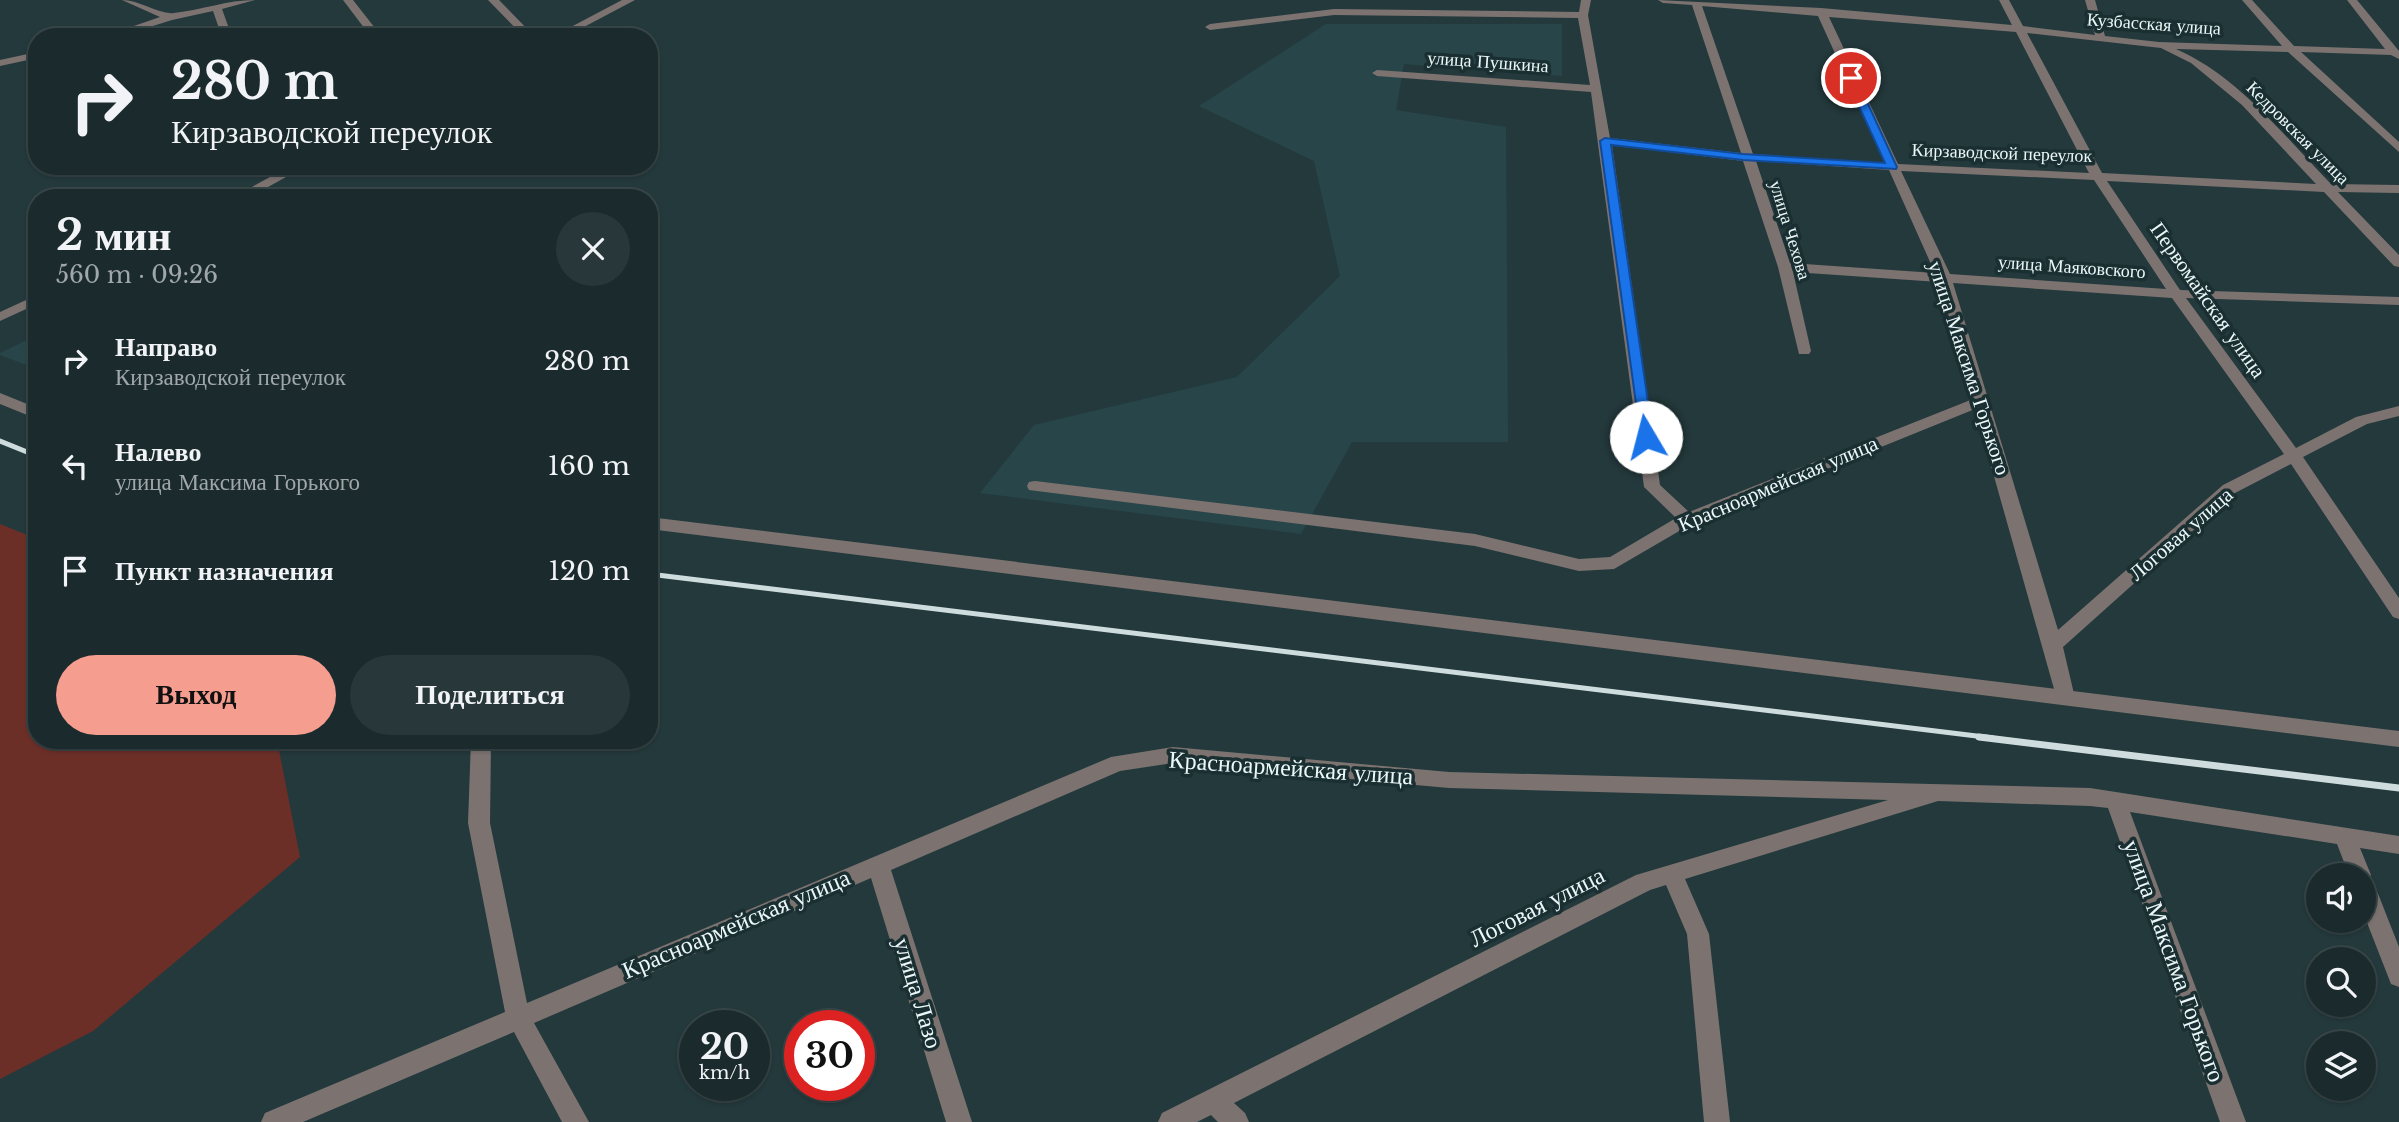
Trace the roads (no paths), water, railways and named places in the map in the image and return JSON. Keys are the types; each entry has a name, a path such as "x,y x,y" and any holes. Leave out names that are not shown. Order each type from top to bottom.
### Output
{"street":[{"path":"127,0 170,17"},
{"path":"142,28 170,17 250,0"},
{"path":"348,0 370,28"},
{"path":"493,0 521,28"},
{"path":"575,28 630,0"},
{"path":"1586,0 1583,16 1605,141 1653,486 1687,519"},
{"name":"Кузбасская улица","path":"1663,0 1792,5 1839,13 2159,45 2396,54"},
{"path":"1833,0 1839,13"},
{"name":"Первомайская улица","path":"2004,0 2096,174 2176,295 2294,456 2399,612"},
{"path":"2090,0 2101,40"},
{"path":"2247,0 2290,48 2399,148"},
{"path":"2352,0 2396,54"},
{"name":"улица Чехова","path":"1696,2 1785,267 1804,351"},
{"path":"217,8 225,28"},
{"name":"улица Максима Горького","path":"1821,11 1944,277 2053,645 2065,698"},
{"path":"1210,27 1334,12 1583,16"},
{"name":"Кедровская улица","path":"2159,45 2195,61 2246,103 2399,263"},
{"path":"0,63 28,57"},
{"name":"улица Пушкина","path":"1377,73 1596,89"},
{"name":"Кирзаводской переулок","path":"1605,141 1749,157 1892,167 2096,174 2327,188 2399,189"},
{"path":"255,189 282,175"},
{"name":"улица Маяковского","path":"1785,267 2176,295 2399,301"},
{"path":"0,317 28,303"},
{"path":"0,398 28,410"},
{"name":"Красноармейская улица","path":"1035,486 1475,540 1579,565 1614,562 1687,519 1982,401"},
{"name":"Логовая улица","path":"2053,645 2230,489 2362,420 2399,411"},
{"path":"658,524 2399,739"},
{"path":"481,749 479,823 518,1016 576,1122"},
{"name":"Красноармейская улица","path":"274,1122 518,1016 1118,764 1173,755 1449,780 1947,791 2091,797 2399,845"},
{"name":"Логовая улица","path":"1171,1122 1644,882 1947,791"},
{"name":"улица Максима Горького","path":"2116,801 2233,1122"},
{"path":"2346,837 2356,863"},
{"name":"улица Лазо","path":"878,864 959,1122"},
{"path":"1672,874 1698,934 1717,1122"},
{"path":"2376,917 2399,976"},
{"path":"1214,1100 1236,1122"}],"railway":[{"path":"0,441 28,452"},
{"path":"658,575 1993,738"},
{"path":"1979,737 2399,788"}]}
